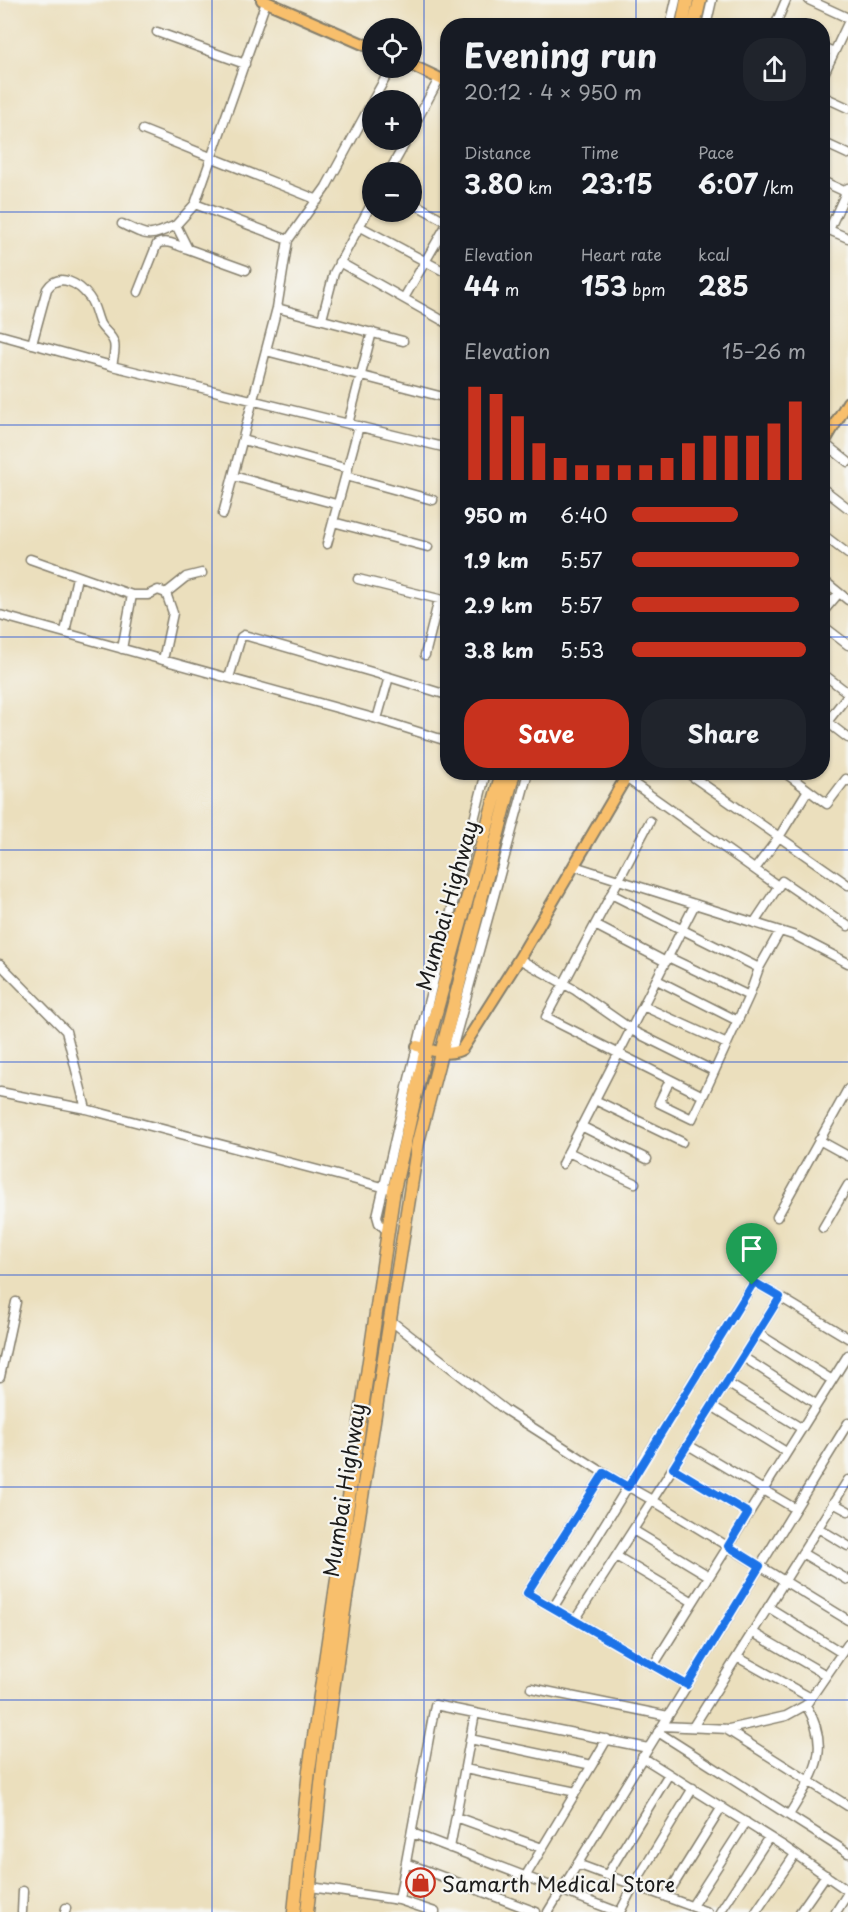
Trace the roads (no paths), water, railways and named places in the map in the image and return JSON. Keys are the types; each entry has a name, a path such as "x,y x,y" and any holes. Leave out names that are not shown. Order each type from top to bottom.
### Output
{"highway":[{"path":"684,18 687,0"},
{"path":"696,18 700,0"},
{"name":"Mumbai Highway","path":"294,1912 309,1770 387,1231 388,1189 422,1047 500,780"},
{"name":"Mumbai Highway","path":"307,1912 325,1748 418,1142 435,1077 446,1052 448,1025 512,780"}],"main road":[{"path":"264,1 362,44"},
{"path":"422,70 440,80"},
{"path":"830,425 846,410"},
{"path":"422,1047 446,1052 462,1049 519,959 624,780"}],"street":[{"path":"672,18 676,0"},
{"path":"708,18 712,0"},
{"path":"778,18 786,0"},
{"path":"809,0 848,18"},
{"path":"122,224 153,236 176,225 195,204 245,64 264,1"},
{"path":"830,61 848,23"},
{"path":"157,32 245,64"},
{"path":"830,50 834,52"},
{"path":"422,114 440,86"},
{"path":"830,100 848,108"},
{"path":"223,514 277,308 288,240 318,200 362,121"},
{"path":"143,129 318,200"},
{"path":"830,146 848,154"},
{"path":"830,184 847,191 830,221"},
{"path":"195,204 288,240"},
{"path":"422,208 440,219"},
{"path":"322,320 339,262 362,221"},
{"path":"176,225 188,249"},
{"path":"359,226 440,270"},
{"path":"830,230 848,238"},
{"path":"404,298 440,235"},
{"path":"138,292 157,244 161,242 168,242 246,270"},
{"path":"339,262 440,319"},
{"path":"32,344 47,289 50,283 63,279 73,283 89,297 102,327 114,340 112,366"},
{"path":"277,308 404,340"},
{"path":"348,424 372,332"},
{"path":"0,335 112,366 440,446"},
{"path":"266,351 440,396"},
{"path":"327,544 358,426"},
{"path":"243,440 433,500"},
{"path":"830,450 848,462"},
{"path":"233,476 336,504"},
{"path":"830,494 848,508"},
{"path":"333,522 428,547"},
{"path":"830,540 848,554"},
{"path":"30,559 132,595 148,595 158,590 166,593"},
{"path":"166,593 186,577 202,573"},
{"path":"65,632 77,577"},
{"path":"358,579 440,599"},
{"path":"830,586 848,600"},
{"path":"163,660 173,613 166,593"},
{"path":"830,604 839,593"},
{"path":"122,649 132,595"},
{"path":"425,655 440,609"},
{"path":"0,615 377,719 440,739"},
{"path":"830,631 848,645"},
{"path":"229,678 241,637 244,635 440,692"},
{"path":"377,719 389,677"},
{"path":"830,679 848,694 830,714"},
{"path":"830,724 848,738"},
{"path":"795,780 827,804 846,779 848,781"},
{"path":"422,1047 484,780"},
{"path":"446,1052 526,780"},
{"path":"634,780 778,886"},
{"path":"697,780 848,885"},
{"path":"755,869 779,837 808,790"},
{"path":"650,821 546,1017 703,1096"},
{"path":"574,866 796,936 848,963"},
{"path":"754,923 782,881 848,926"},
{"path":"611,894 759,968"},
{"path":"562,1164 695,904"},
{"path":"595,925 749,996"},
{"path":"670,1080 659,1103 692,1119 738,1021 759,968 780,931"},
{"path":"519,959 564,984 635,1032 714,1071"},
{"path":"0,964 66,1030 86,1109"},
{"path":"657,980 738,1021"},
{"path":"643,1006 727,1044"},
{"path":"777,1217 848,1089"},
{"path":"0,1092 86,1109 388,1189"},
{"path":"595,1100 682,1142"},
{"path":"582,1126 647,1159"},
{"path":"819,1140 848,1156"},
{"path":"568,1152 635,1183"},
{"path":"823,1228 848,1185"},
{"path":"553,1608 754,1282 848,1338"},
{"path":"574,1620 688,1445 780,1297"},
{"path":"0,1377 3,1345 16,1302"},
{"path":"390,1320 504,1410 848,1620"},
{"path":"758,1333 832,1380"},
{"path":"653,1666 848,1355"},
{"path":"743,1357 816,1404"},
{"path":"727,1383 801,1428"},
{"path":"712,1406 786,1452"},
{"path":"548,1912 848,1423"},
{"path":"688,1445 794,1508"},
{"path":"673,1468 748,1513"},
{"path":"604,1473 527,1593 687,1685"},
{"path":"693,1727 848,1480"},
{"path":"834,1503 848,1511"},
{"path":"818,1528 848,1546"},
{"path":"633,1530 709,1576"},
{"path":"802,1553 848,1580"},
{"path":"616,1556 693,1602"},
{"path":"768,1607 842,1653"},
{"path":"752,1632 826,1675"},
{"path":"660,1729 693,1727 725,1729 786,1716 808,1701 848,1644"},
{"path":"737,1657 808,1701 820,1744 809,1782 789,1815"},
{"path":"531,1688 668,1716"},
{"path":"399,1900 435,1705 648,1748"},
{"path":"450,1848 475,1713"},
{"path":"660,1729 848,1853"},
{"path":"725,1729 848,1806"},
{"path":"470,1739 592,1765"},
{"path":"525,1876 607,1739"},
{"path":"642,1757 769,1837 848,1892 836,1912"},
{"path":"465,1769 576,1792"},
{"path":"608,1875 669,1774"},
{"path":"412,1833 619,1912 633,1885 693,1788"},
{"path":"666,1896 722,1807"},
{"path":"456,1817 542,1848"},
{"path":"692,1906 746,1822"},
{"path":"720,1912 769,1837"},
{"path":"756,1912 794,1856"},
{"path":"406,1863 536,1912"},
{"path":"577,1863 707,1912"},
{"path":"800,1912 826,1875"},
{"path":"311,1887 399,1900 408,1908 435,1912"},
{"path":"22,1912 23,1891"}],"place":[{"name":"Samarth Medical Store","path":"421,1883"}]}
